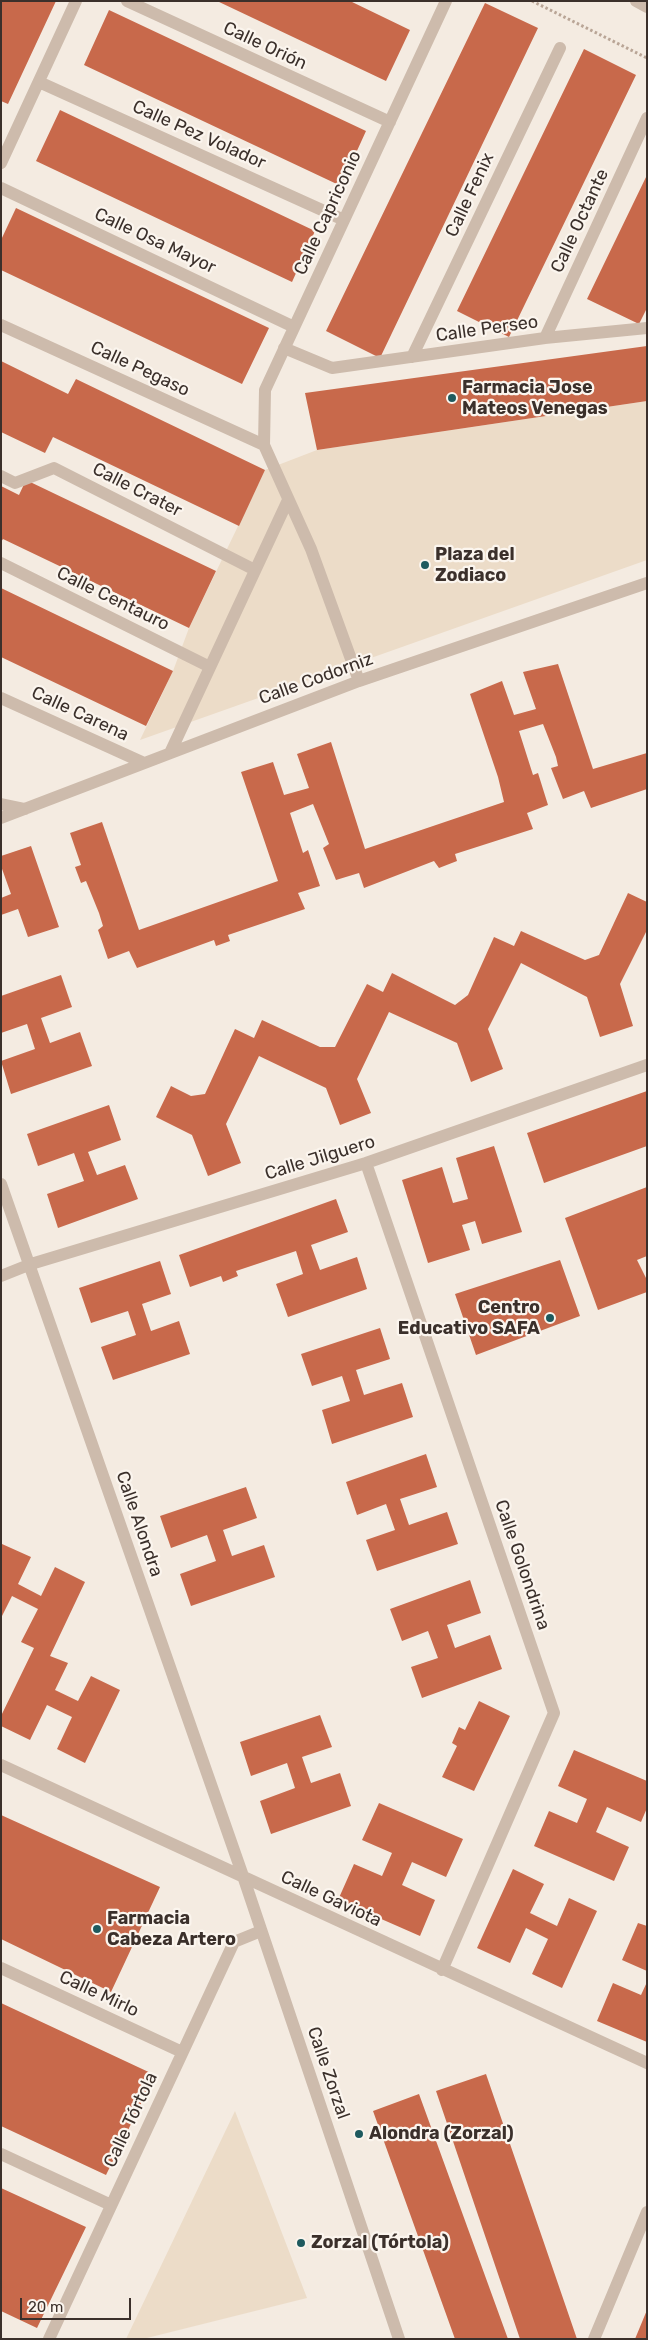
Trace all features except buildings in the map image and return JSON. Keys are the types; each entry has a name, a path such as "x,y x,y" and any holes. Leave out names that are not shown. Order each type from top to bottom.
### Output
{"street":[{"path":"3,154 76,1"},
{"name":"Calle Orión","path":"126,1 390,122"},
{"name":"Calle Capriconio","path":"264,446 265,390 446,1"},
{"path":"636,1 647,7"},
{"name":"Calle Fenix","path":"412,357 560,48"},
{"name":"Calle Pez Volador","path":"39,82 344,220"},
{"name":"Calle Octante","path":"544,338 647,118"},
{"name":"Calle Osa Mayor","path":"1,188 294,327"},
{"name":"Calle Pegaso","path":"1,325 264,446"},
{"name":"Calle Perseo","path":"284,348 332,368 544,338 647,328"},
{"path":"264,446 311,549 359,681"},
{"name":"Calle Crater","path":"1,476 15,483 54,468 255,570"},
{"path":"170,753 288,500"},
{"name":"Calle Centauro","path":"1,563 210,666"},
{"name":"Calle Codorniz","path":"1,818 359,681 647,583"},
{"name":"Calle Carena","path":"1,698 144,763"},
{"path":"1,804 25,809"},
{"name":"Calle Jilguero","path":"1,1276 31,1264 366,1163 647,1065"},
{"name":"Calle Golondrina","path":"366,1163 554,1714 442,1970"},
{"name":"Calle Alondra","path":"1,1184 31,1264 243,1876"},
{"name":"Calle Gaviota","path":"1,1765 647,2063"},
{"name":"Calle Zorzal","path":"243,1876 399,2339"},
{"name":"Calle Tórtola","path":"49,2339 234,1942 261,1931"},
{"name":"Calle Mirlo","path":"1,1968 182,2052"},
{"path":"1,2154 111,2205"},
{"path":"594,2339 647,2212"}],"path":[{"path":"532,1 647,58"}],"shaded area":[{"name":"Plaza del Zodiaco","path":"647,401 647,560 140,740 173,671 189,628 265,470 317,450"},
{"path":"235,2111 307,2298 143,2339 126,2339"}],"place":[{"name":"Farmacia Jose Mateos Venegas","path":"452,398"},
{"name":"Plaza del Zodiaco","path":"425,565"},
{"name":"Centro Educativo SAFA","path":"550,1318"},
{"name":"Farmacia Cabeza Artero","path":"97,1929"},
{"name":"Alondra (Zorzal)","path":"359,2134"},
{"name":"Zorzal (Tórtola)","path":"301,2243"}]}
